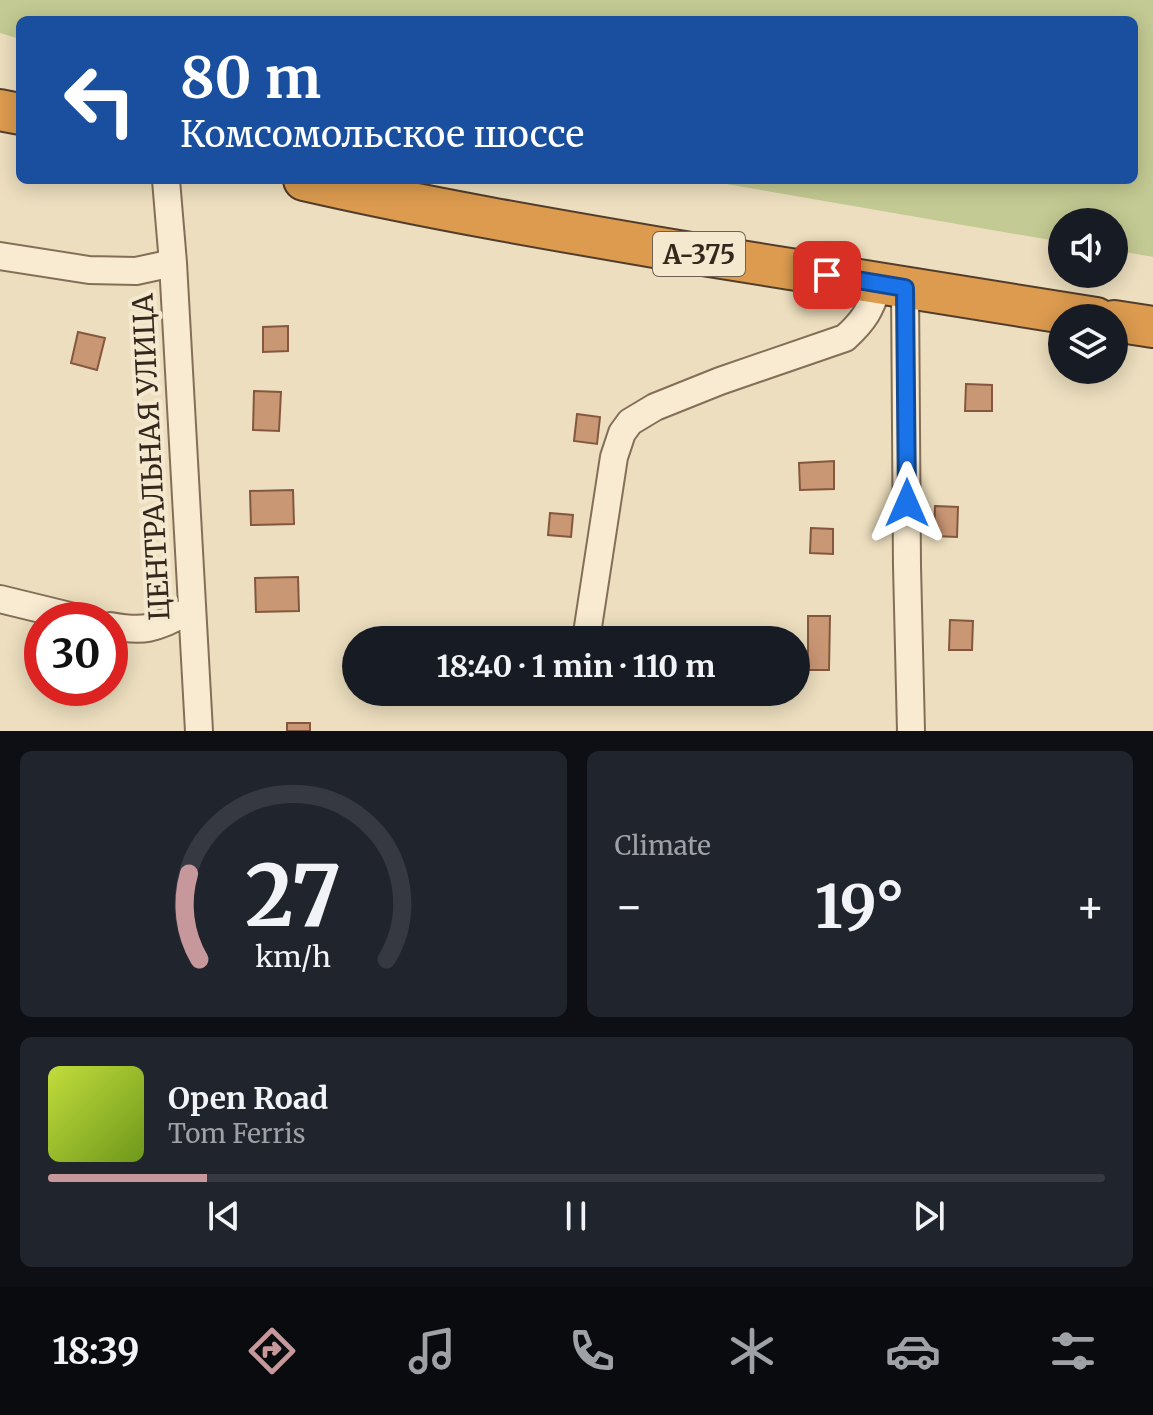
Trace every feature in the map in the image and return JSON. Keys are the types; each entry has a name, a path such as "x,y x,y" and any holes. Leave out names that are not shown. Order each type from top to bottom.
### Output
{"highway":[{"name":"А-375","path":"322,184 536,227 1048,310"},
{"path":"1128,323 1153,327"}],"street":[{"name":"ЦЕНТРАЛЬНАЯ УЛИЦА","path":"166,184 199,731"},
{"path":"0,256 89,270 136,271 173,263"},
{"path":"588,626 614,457 622,433 630,422 681,396 845,338 892,286"},
{"path":"892,286 907,566 911,731"},
{"path":"0,599 24,605"},
{"path":"128,629 153,628 191,610"}],"green space":[{"path":"0,0 1153,0 1153,257 1128,253 1128,208 1048,208 1048,240 726,184 1138,184 1138,16 16,16 16,38 0,33"}],"building":[{"path":"288,326 288,351 263,352 263,327"},
{"path":"78,332 105,338 97,370 71,363"},
{"path":"966,384 992,385 992,411 965,411"},
{"path":"254,391 281,392 279,431 253,430"},
{"path":"577,414 600,417 597,444 574,441"},
{"path":"834,461 834,489 800,490 799,463"},
{"path":"293,490 294,524 251,525 250,491"},
{"path":"935,506 958,507 957,537 934,536"},
{"path":"550,513 573,515 571,537 548,535"},
{"path":"811,528 833,529 833,554 810,553"},
{"path":"298,577 299,611 256,612 255,578"},
{"path":"808,616 830,616 829,670 810,670"},
{"path":"950,620 973,621 972,650 949,650"},
{"path":"287,723 310,723 310,731 287,731"}],"route":[{"path":"827,275 905,288 907,503"}]}
